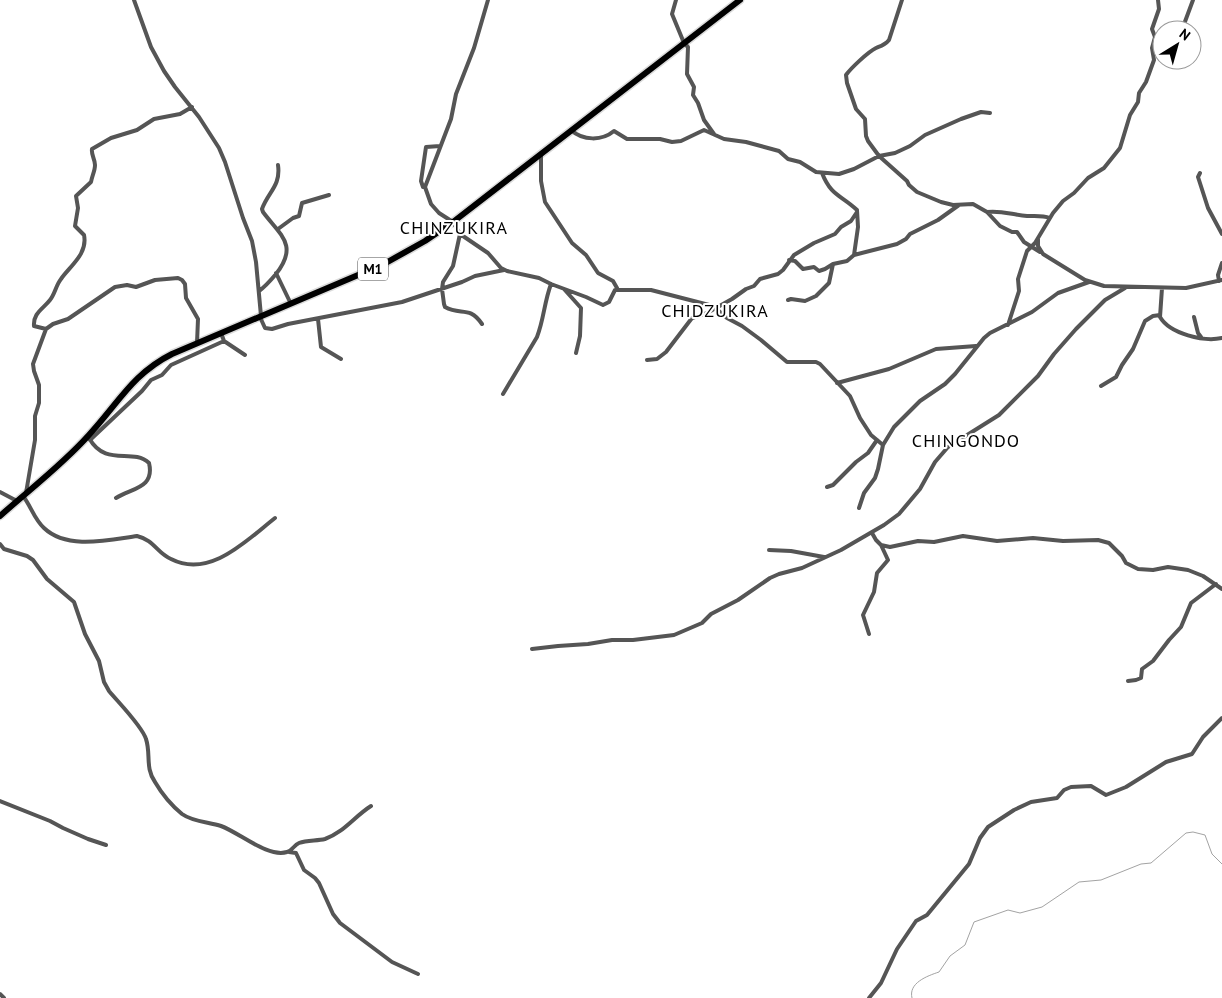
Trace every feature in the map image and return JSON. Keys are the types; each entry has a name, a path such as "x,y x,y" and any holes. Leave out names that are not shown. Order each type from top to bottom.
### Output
{"highway":[{"name":"M1","path":"0,516 89,438 129,386 144,371 160,360 197,343 384,264 425,241 453,222 740,0"}],"street":[{"path":"134,0 151,47 169,79 192,107 219,148 225,162 252,241 261,317 264,327 270,329 402,302 475,276 504,270 539,278 603,305 609,302 613,290 617,288 651,290 716,308 727,318 761,340 787,362 818,362 850,396 860,418 883,445"},
{"path":"425,187 451,119 456,94 474,48 488,0"},
{"path":"676,0 672,14 684,43 688,47 687,74 695,89 692,94 698,103 704,120 716,136"},
{"path":"902,0 889,40 886,44 872,51 854,65 846,75 856,109 865,119 866,136 879,156 917,192 953,205 972,204 987,212 1000,226 1012,232 1017,232 1024,242 1031,247 1089,282 1104,286 1186,288 1220,280 1218,275 1222,264"},
{"path":"1155,20 1159,9 1158,0"},
{"path":"1186,20 1193,0"},
{"path":"1008,325 1019,291 1018,282 1023,262 1028,251 1063,201 1074,193 1088,178 1104,168 1120,148 1130,115 1138,102 1139,93 1146,82 1152,66"},
{"path":"46,329 34,326 35,318 42,307 52,298 60,280 76,263 84,244 84,235 75,226 78,208 76,196 91,182 95,165 91,152 92,149 111,138 137,130 154,119 180,114 192,107"},
{"path":"571,130 576,134 594,139 605,137 614,131 627,139 660,139 672,142 681,141 703,130 728,140 746,142 778,151 788,159 800,162 814,172 839,174 850,171 879,156 894,153 910,146 925,135 961,119 981,112 990,114"},
{"path":"440,146 426,147 421,181 431,204 439,213 453,222 460,234 488,253 504,270"},
{"path":"541,154 542,186 545,202 572,243 586,255 598,273 613,281 617,288"},
{"path":"259,291 282,266 286,256 287,247 278,229 262,209 276,187 278,165"},
{"path":"822,173 833,191 858,212 854,255"},
{"path":"1200,173 1198,177 1208,208 1222,234"},
{"path":"278,229 299,216 302,203 329,195"},
{"path":"789,260 795,261 803,270 814,267 820,270 833,264 847,261 854,255 897,244 910,234 938,220 961,204"},
{"path":"987,212 997,210 1028,216 1041,215 1050,218"},
{"path":"647,360 658,358 666,352 692,318 716,308 754,286 760,279 778,274 794,254 834,234 840,226 848,223 858,212"},
{"path":"460,234 453,266 443,282 445,307 473,314 482,324"},
{"path":"1038,238 1040,252"},
{"path":"788,300 804,301 816,296 829,282 833,264"},
{"path":"276,273 291,304"},
{"path":"197,343 198,319 186,298 185,284 178,278 156,280 136,287 127,285 115,287 68,318 46,329 34,364 34,372 39,385 39,403 35,416 35,440 24,494 38,522 44,529 54,535 80,542 137,536 152,542 169,559 191,565 204,564 226,555 275,518"},
{"path":"859,508 864,493 875,478 883,445 894,427 920,401 945,384 977,346 990,334 1032,312 1058,293 1089,282"},
{"path":"503,394 537,337 541,327 545,299 551,284"},
{"path":"532,649 674,635 702,623 711,614 738,600 774,576 802,568 841,550 872,532 899,514 920,489 936,462 948,447 999,415 1038,376 1076,329 1105,300 1125,288"},
{"path":"1162,288 1160,315 1162,321 1188,336 1211,340 1222,338"},
{"path":"564,289 581,308 580,336 576,353"},
{"path":"1101,386 1116,377 1134,349 1145,321 1153,316 1160,315"},
{"path":"1194,317 1198,333 1201,337"},
{"path":"318,319 321,347 341,359"},
{"path":"221,333 224,341 245,355"},
{"path":"116,498 128,491 137,489 146,482 151,471 149,462 145,459 109,455 97,449 89,438 142,391 150,380 162,375 172,365 224,341"},
{"path":"837,383 889,369 936,349 977,346"},
{"path":"828,487 833,485 868,453 877,440"},
{"path":"0,492 17,501"},
{"path":"869,634 863,615 874,592 878,573 888,560 872,532"},
{"path":"881,545 896,546 918,541 934,542 963,536 997,541 1033,538 1063,541 1098,540 1110,544 1126,563 1138,569 1181,568 1195,572 1222,589"},
{"path":"0,544 4,549 28,556 47,579 74,602 85,634 99,662 108,691 146,737 149,770 153,780 173,806 189,818 222,826 238,833 263,849 296,853 304,870 316,878 333,914 340,923 392,962 418,974"},
{"path":"769,550 791,551 826,557"},
{"path":"1128,681 1141,678 1142,669 1153,661 1181,627 1191,603 1216,584"},
{"path":"869,998 881,983 897,949 916,921 927,915 969,864 980,838 988,827 1014,810 1031,802 1057,798 1064,790 1070,787 1091,786 1104,795 1126,787 1166,762 1192,754 1203,737 1222,718"},
{"path":"0,801 50,821 80,836 106,845"},
{"path":"289,852 297,844 325,839 343,829 357,815 371,806"},
{"path":"0,994 4,998"}],"waterway":[{"path":"912,998 913,988 916,984 924,978 939,972 950,956 965,945 974,922 1008,910 1020,913 1042,907 1079,882 1101,880 1141,864 1151,863 1186,833 1193,832 1205,835 1212,854 1222,864"}],"district":[{"name":"CHINZUKIRA","path":"454,227"},
{"name":"CHIDZUKIRA","path":"715,310"},
{"name":"CHINGONDO","path":"966,440"}]}
